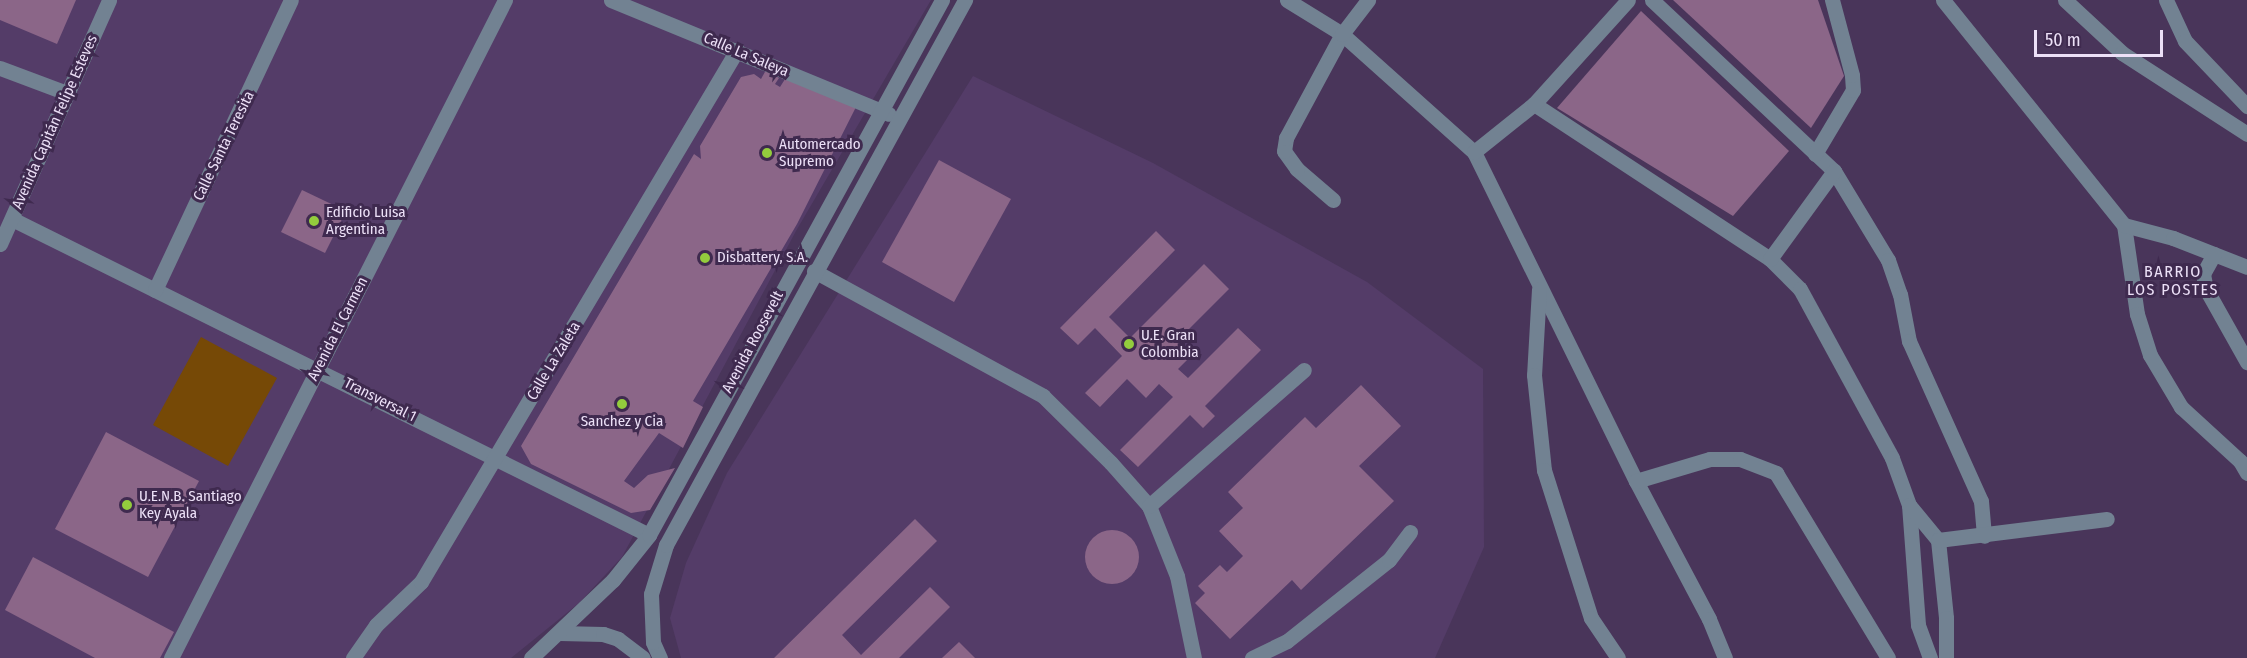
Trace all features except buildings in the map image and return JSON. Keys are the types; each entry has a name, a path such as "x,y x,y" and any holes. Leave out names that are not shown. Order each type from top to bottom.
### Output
{"street":[{"name":"Avenida Capitán Felipe Esteves","path":"0,244 109,0"},
{"name":"Calle Santa Teresita","path":"155,290 291,0"},
{"name":"Avenida El Carmen","path":"171,658 505,0"},
{"name":"Calle La Saleya","path":"611,0 898,117"},
{"name":"Avenida Roosevelt","path":"531,658 560,633 613,580 649,535 942,0"},
{"name":"Avenida Roosevelt","path":"660,658 653,642 651,594 666,545 898,117 965,0"},
{"path":"1287,0 1342,34 1474,152 1539,289 1709,619 1725,658"},
{"path":"1334,200 1297,169 1284,151 1293,122 1342,34 1368,0"},
{"path":"1474,152 1534,104 1628,0"},
{"path":"1652,0 1834,171 1888,260 1900,294 1909,340 1981,501 1984,536"},
{"path":"1815,154 1853,90 1852,75 1832,0"},
{"path":"1943,0 2124,225 2137,314 2150,355 2181,407 2240,461 2247,473"},
{"path":"2065,0 2122,53 2234,123 2247,134"},
{"path":"2166,0 2185,41 2247,108 2234,123"},
{"name":"Calle La Zaleta","path":"353,658 376,625 421,582 737,50"},
{"path":"0,68 67,93"},
{"path":"1534,104 1770,259 1800,289 1892,458 1909,505 1918,625 1930,658"},
{"path":"1770,259 1834,171"},
{"name":"Transversal 1","path":"7,224 155,290 318,368 649,535"},
{"path":"2124,225 2173,238 2247,267"},
{"path":"2214,254 2203,274 2206,289 2247,362"},
{"path":"814,271 1043,396 1149,506 1176,576 1194,658"},
{"path":"1539,289 1534,375 1544,470 1591,618 1618,658"},
{"path":"1149,506 1304,370"},
{"path":"1636,481 1710,459 1740,459 1776,473 1888,658"},
{"path":"1909,505 1938,540 1946,618 1946,658"},
{"path":"1938,540 2107,519"},
{"path":"1252,658 1287,641 1380,567 1410,532"},
{"path":"560,633 603,634 618,639 643,658"}],"shaded area":[{"path":"0,0 931,0 796,231 622,557 579,603 511,658 0,658"},
{"name":"U.E. Gran Colombia","path":"973,76 1153,163 1367,282 1483,369 1484,547 1435,658 681,658 670,618 686,563 727,473"},
{"path":"201,337 277,378 228,466 153,425"}],"place":[{"name":"Automercado Supremo","path":"767,153"},
{"name":"Edificio Luisa Argentina","path":"314,221"},
{"name":"Disbattery, S.A.","path":"705,258"},
{"name":"U.E. Gran Colombia","path":"1129,344"},
{"name":"Sanchez y Cia","path":"622,404"},
{"name":"U.E.N.B. Santiago Key Ayala","path":"127,505"}],"district":[{"name":"BARRIO LOS POSTES","path":"2173,281"}]}
